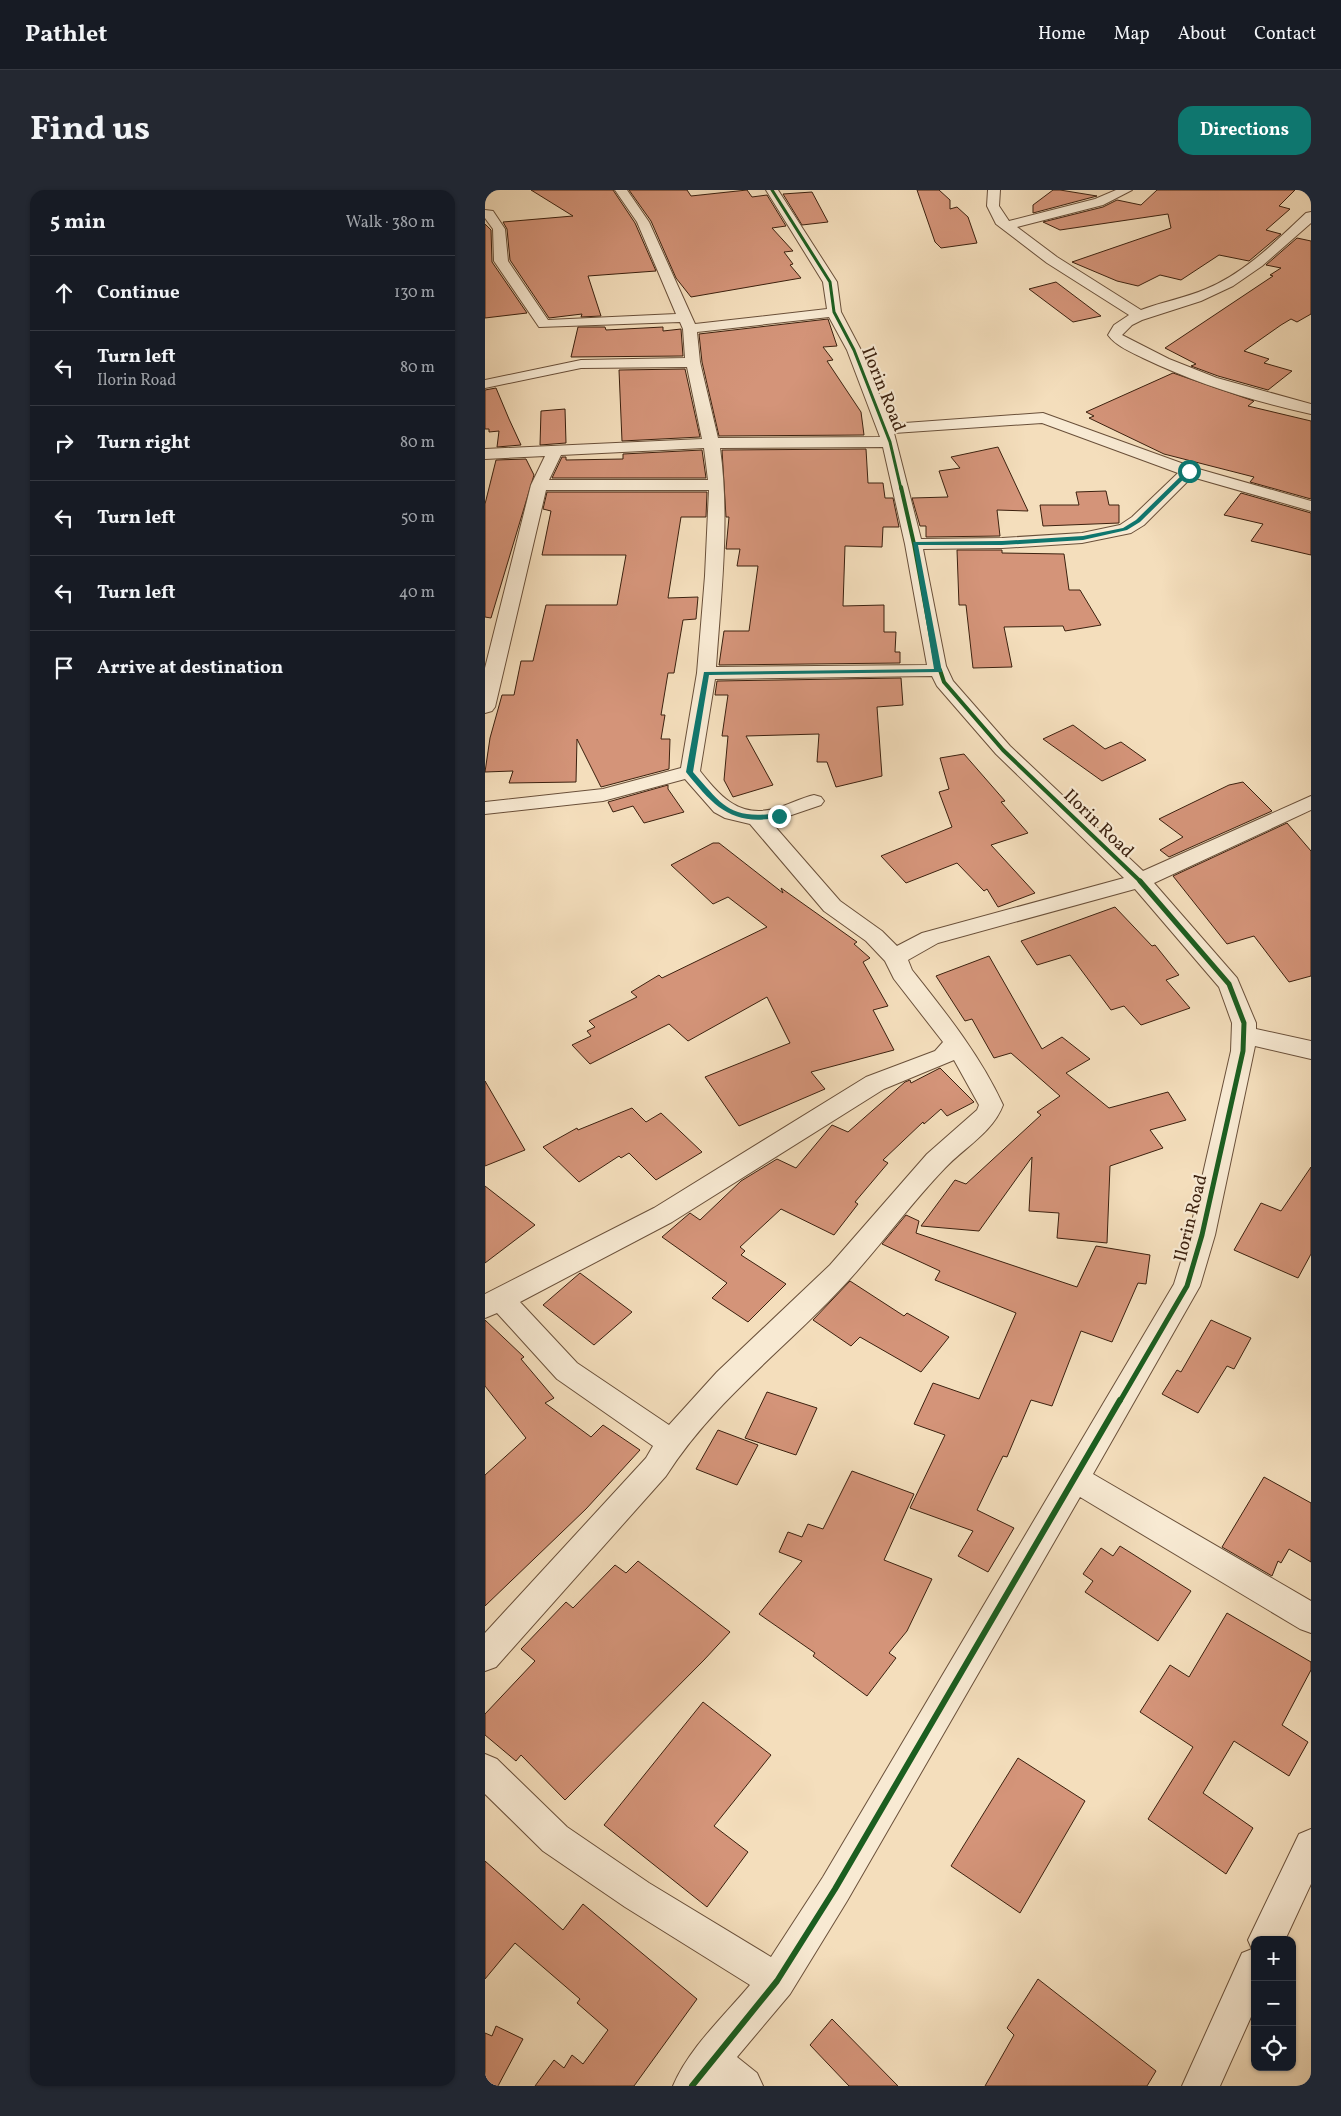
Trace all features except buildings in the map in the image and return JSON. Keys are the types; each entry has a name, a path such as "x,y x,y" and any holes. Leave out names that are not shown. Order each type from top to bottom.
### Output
{"street":[{"path":"621,190 643,222 687,324 693,362 711,443 717,485 714,576 706,673 690,772"},
{"name":"Ilorin Road","path":"702,2073 777,1981 835,1889 1187,1286 1202,1235 1243,1051 1244,1035 1244,1023 1229,984 1140,882 1003,750 944,682 940,670 937,670 915,544 888,436 854,350 834,312 830,282 772,190"},
{"path":"995,190 993,206 1001,221 1009,225 1052,260 1140,316"},
{"path":"1009,225 1099,202 1126,190"},
{"path":"485,214 489,214 499,229 501,261 544,324 687,324 834,312"},
{"path":"1311,216 1253,268 1223,287 1140,316 1123,324 1117,330 1117,339 1170,367 1267,398 1311,409"},
{"path":"485,384 581,364 693,362"},
{"path":"485,454 888,436 1043,418 1189,471 1311,506"},
{"path":"485,707 539,485 554,450"},
{"path":"915,544 1002,543 1074,538 1125,529 1138,521 1189,471"},
{"path":"539,485 717,485"},
{"path":"706,673 940,670"},
{"path":"485,808 603,795 690,772"},
{"path":"690,772 721,807 740,816 757,818 779,816 814,802"},
{"path":"895,957 930,938 1140,882 1311,802"},
{"path":"485,1656 656,1467 671,1443 727,1382 839,1273 936,1161 987,1115 991,1105 982,1085 955,1044 902,973 895,957 874,936 832,906 757,818"},
{"path":"1244,1035 1311,1050"},
{"path":"671,1443 567,1371 493,1303 663,1215 875,1083 943,1057 955,1044"},
{"path":"1075,1479 1311,1618"},
{"path":"485,1771 555,1839 637,1895 777,1981"},
{"path":"1268,1936 1311,1846"},
{"path":"1201,2086 1251,1975"},
{"path":"702,2073 744,2086"}],"cycle path":[{"path":"692,2086 711,2060 777,1981 835,1889 1187,1286 1202,1235 1243,1051 1244,1023 1229,984 1140,881 1003,750 944,682 940,670 937,670 914,544 890,442 854,350 834,312 830,282 772,190"}],"route":[{"path":"779,816 757,818 740,816 721,807 690,772 706,673 940,670 937,670 915,544 1002,543 1103,535 1125,529 1138,521 1189,471"}]}
